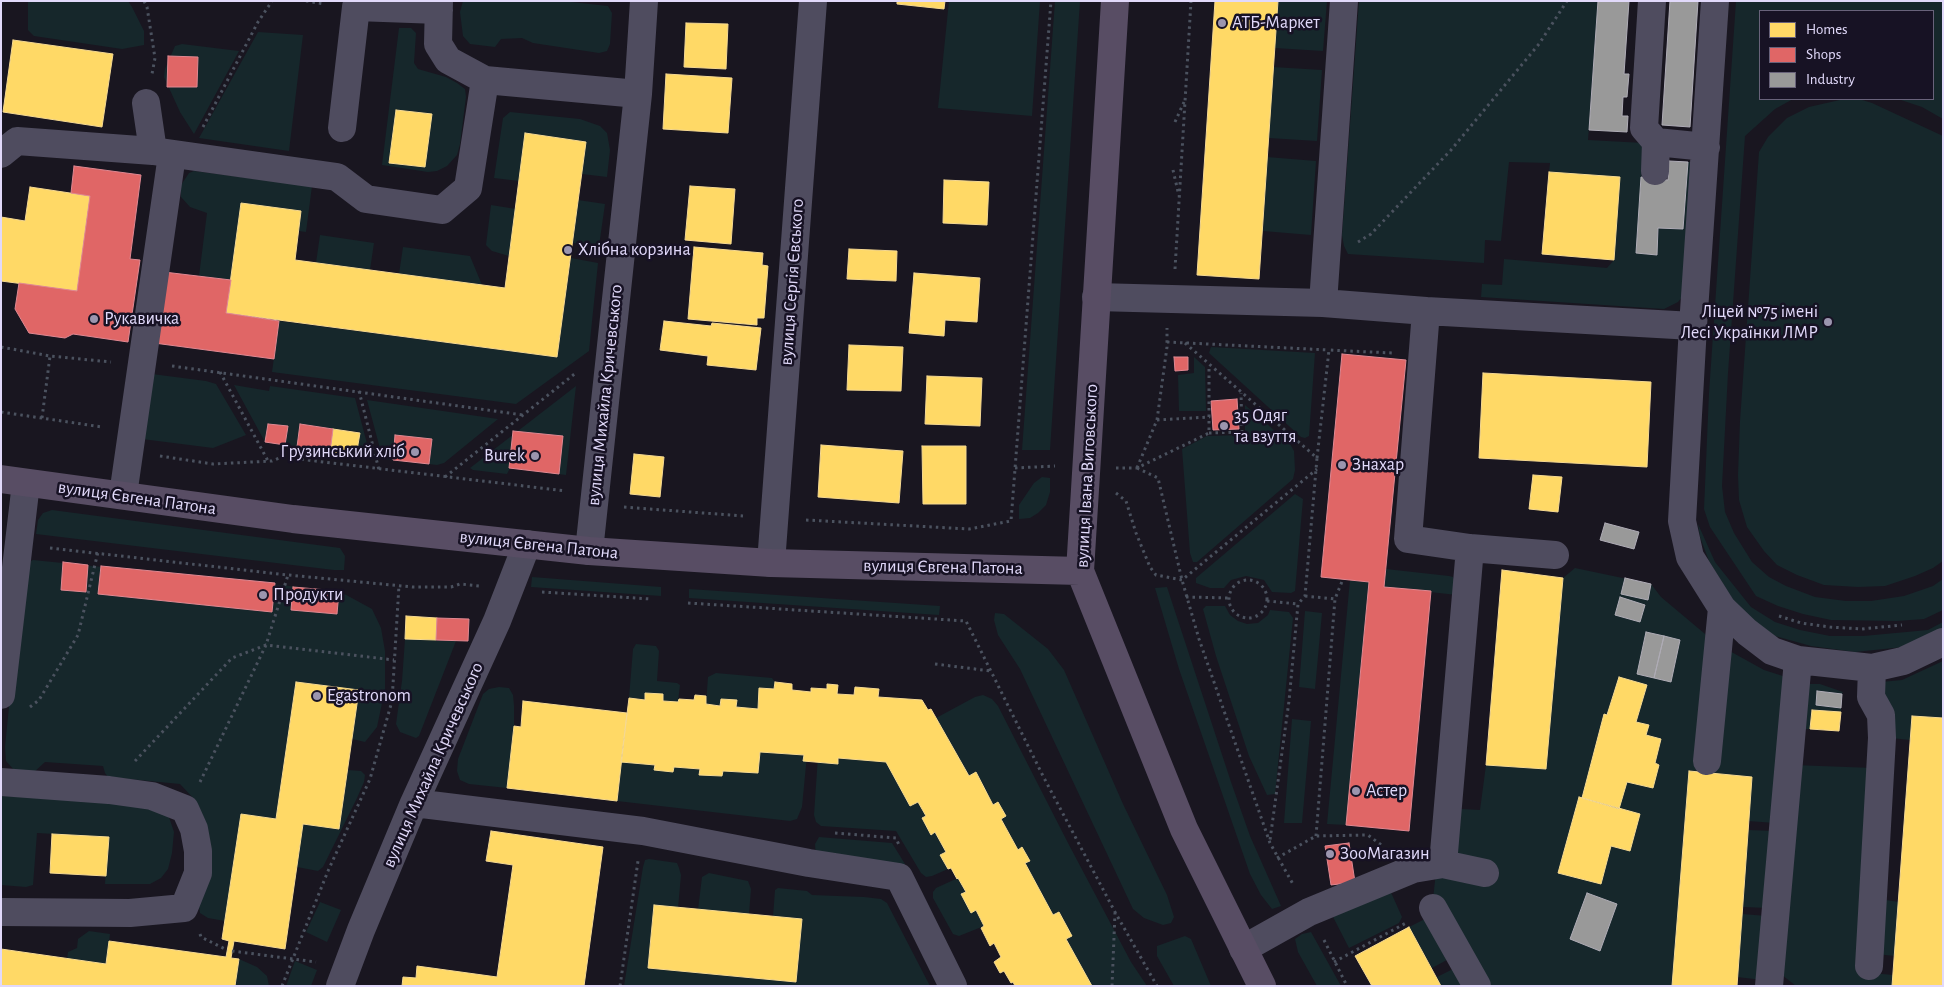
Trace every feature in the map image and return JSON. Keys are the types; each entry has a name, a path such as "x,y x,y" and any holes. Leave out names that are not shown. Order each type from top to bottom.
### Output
{"main road":[{"name":"вулиця Івана Виговського","path":"1115,1 1080,571 1184,829 1262,986"},
{"name":"вулиця Євгена Патона","path":"14,481 293,519 589,551 771,563 1080,571"}],"street":[{"name":"вулиця Михайла Кричевського","path":"589,551 638,94 644,1"},
{"name":"вулиця Сергія Євського","path":"771,563 812,1"},
{"path":"1323,303 1344,1"},
{"path":"1652,1 1644,128 1656,142 1655,171"},
{"path":"1716,1 1693,326 1682,520 1690,557 1722,608 1747,632 1772,651 1798,660 1872,668 1903,662 1943,642"},
{"path":"342,128 356,8 439,6 438,44 448,60 485,80 638,94"},
{"path":"1,154 18,141 171,154 338,177 366,199 442,210 468,188 485,80"},
{"path":"123,495 171,154 146,103"},
{"path":"1656,142 1706,147"},
{"path":"1096,297 1323,303 1426,311 1693,326"},
{"path":"1426,311 1408,540 1470,548 1555,555"},
{"path":"1,696 6,611 19,544 14,481"},
{"name":"вулиця Михайла Кричевського","path":"343,976 414,803 497,621 527,544"},
{"path":"1444,858 1470,548"},
{"path":"1707,761 1722,608"},
{"path":"1769,986 1798,660"},
{"path":"1869,966 1882,738 1881,715 1871,696 1872,668"},
{"path":"1,782 109,790 152,796 185,808 194,829 198,851 198,873 184,908 130,913 1,912"},
{"path":"414,803 643,831 809,863 899,877 953,986"},
{"path":"1243,949 1310,912 1444,858 1485,873"},
{"path":"1433,908 1477,986"}],"path":[{"path":"144,1 147,8 155,58 146,103"},
{"path":"171,154 272,1"},
{"path":"798,520 968,529 1011,521 1051,1"},
{"path":"1137,468 1157,420 1167,342 1167,298 1174,280 1180,202 1190,1"},
{"path":"1326,259 1371,234 1452,150 1539,44 1567,1"},
{"path":"1175,122 1186,99"},
{"path":"1173,170 1180,202"},
{"path":"1167,342 1423,354"},
{"path":"1186,343 1317,458"},
{"path":"1,347 50,356 142,364 153,363 523,415"},
{"path":"1270,843 1298,604 1305,596 1329,350"},
{"path":"42,418 50,356"},
{"path":"1209,365 1209,433"},
{"path":"444,477 580,370"},
{"path":"220,372 270,462 282,457 570,492"},
{"path":"359,391 379,470"},
{"path":"1137,468 1209,433 1242,432 1241,392"},
{"path":"1157,420 1209,417"},
{"path":"1015,468 1054,466"},
{"path":"1137,468 1158,478 1186,597 1250,790 1270,843 1310,912 1347,986"},
{"path":"1086,469 1126,501 1136,533 1150,567 1156,575 1182,580"},
{"path":"1182,580 1317,469"},
{"path":"616,506 748,517"},
{"path":"19,544 288,575 412,587 451,587 460,584 479,586"},
{"path":"24,711 39,700 78,635 98,552"},
{"path":"185,808 212,760 266,645 288,575"},
{"path":"1316,836 1335,598 1343,579"},
{"path":"1248,580 1260,584 1267,595 1266,607 1257,616 1245,618 1233,612 1230,606 1230,598 1232,588 1242,581 1248,580"},
{"path":"282,986 328,871 370,779 392,701 399,585"},
{"path":"540,591 651,599"},
{"path":"1305,596 1335,598"},
{"path":"1186,597 1230,598"},
{"path":"1267,601 1298,604"},
{"path":"688,603 966,621 1043,776 1115,912 1157,986"},
{"path":"1777,615 1801,623 1830,627 1862,629 1908,625"},
{"path":"109,790 232,658 266,645 394,660"},
{"path":"935,664 992,671"},
{"path":"620,986 643,831"},
{"path":"1277,858 1316,836 1368,835 1413,869"},
{"path":"1334,962 1433,908"},
{"path":"1112,986 1115,912"},
{"path":"232,951 292,959 343,976"}],"shaded area":[{"path":"28,1 128,1 144,31 144,45 122,49 34,36 28,30"},
{"path":"463,1 562,1 608,6 612,13 610,44 607,51 599,53 533,43 522,38 501,39 495,47 470,44 463,36 460,12"},
{"path":"949,1 1040,1 1032,116 938,108"},
{"path":"1055,1 1080,1 1050,450 1022,450"},
{"path":"1278,1 1327,1 1323,51 1275,48"},
{"path":"1359,1 1598,1 1588,140 1644,143 1636,253 1656,255 1658,228 1683,229 1688,162 1694,162 1683,296 1678,302 1664,309 1481,297 1482,284 1502,285 1504,259 1607,268 1614,260 1620,178 1549,172 1550,163 1509,162 1501,241 1485,240 1484,263 1348,254 1342,235"},
{"path":"1736,1 1943,1 1943,119 1922,107 1901,100 1934,100 1934,10 1759,10 1759,100 1791,100 1775,109 1745,136 1722,486 1725,512 1734,533 1752,562 1769,577 1815,597 1846,601 1871,601 1904,596 1933,586 1943,579 1943,610 1924,619 1897,621 1831,620 1778,606 1756,596 1710,527 1704,509 1709,393"},
{"path":"399,28 411,28 416,33 414,63 418,69 446,77 465,89 466,97 457,155 447,166 437,171 428,172 382,165"},
{"path":"258,32 303,35 289,151 199,138"},
{"path":"182,44 239,51 194,134 180,112 164,77 165,69 175,46"},
{"path":"1273,67 1322,70 1317,141 1269,138"},
{"name":"Ліцей №75 імені Лесі Українки ЛМР","path":"1840,100 1862,100 1943,136 1943,561 1915,576 1885,586 1824,585 1777,565 1764,551 1747,527 1739,500 1740,421 1759,152 1768,137 1787,118 1809,107"},
{"path":"510,112 580,119 600,126 607,133 610,150 607,177 582,174 586,142 526,133 519,181 494,178 503,118"},
{"path":"1267,157 1316,161 1311,235 1263,231"},
{"path":"194,171 312,186 306,232 299,231 301,211 241,203 231,280 199,276 207,213 190,207 181,197 181,185 189,173"},
{"path":"578,200 605,204 599,246 573,243"},
{"path":"491,205 516,209 509,256 492,251 486,245"},
{"path":"320,235 374,243 370,270 316,263"},
{"path":"403,247 470,256 482,285 399,274"},
{"path":"571,258 598,263 589,351 516,404 272,372 279,321 557,357"},
{"path":"1211,347 1315,353 1309,436 1301,437 1209,353"},
{"path":"1194,357 1205,367 1206,411 1179,411 1178,375 1194,373"},
{"path":"152,374 216,384 246,435 213,448 142,439"},
{"path":"234,385 269,391 270,386 355,398 370,455 368,457 356,456 360,432 301,424 297,447 265,442"},
{"path":"576,386 566,475 510,468 507,474 470,468"},
{"path":"367,400 498,419 444,463 437,465 385,459 382,456"},
{"path":"1245,405 1290,444 1294,451 1295,470 1293,479 1197,562 1193,562 1190,553 1182,449 1207,436 1245,435"},
{"path":"1042,477 1050,478 1050,492 1046,505 1030,518 1019,519 1019,505 1034,483"},
{"path":"1295,494 1303,499 1295,591 1291,593 1272,592 1264,580 1246,576 1231,580 1224,588 1210,588 1196,583 1196,578"},
{"path":"52,510 340,548 345,556 344,570 36,534 38,520 43,513"},
{"path":"1698,524 1715,562 1751,607 1775,622 1800,630 1830,636 1863,636 1928,630 1943,622 1943,633 1923,645 1855,652 1811,646 1775,636 1739,610 1709,561 1700,537"},
{"path":"33,560 339,591 372,609 381,628 385,651 385,689 377,727 365,742 352,739 359,690 296,682 276,819 241,814 225,921 208,918 200,913 198,899 199,834 195,800 180,784 108,777 103,766 45,762 32,774 14,770 6,761 5,747 22,576 25,564"},
{"path":"1575,568 1651,584 1661,597 1717,644 1764,670 1786,677 1775,823 1748,821 1752,777 1689,771 1672,986 1485,986 1433,899 1436,872 1461,809 1480,810 1486,765 1546,769 1563,578"},
{"path":"1386,569 1453,577 1457,595 1384,587"},
{"path":"532,577 661,587 661,596 531,587"},
{"path":"1350,580 1369,582 1346,825 1327,824"},
{"path":"1167,587 1250,836 1281,906 1272,909 1261,895 1250,874 1179,669 1155,588"},
{"path":"689,589 940,606 939,615 689,598"},
{"path":"1206,606 1225,606 1230,615 1238,621 1247,624 1258,623 1268,615 1270,610 1289,612 1293,618 1275,794 1267,795 1249,756 1216,656 1203,609"},
{"path":"1305,611 1322,613 1315,689 1299,687"},
{"path":"995,613 1004,614 1048,649 1064,670 1123,804 1167,895 1174,917 1171,923 1163,925 1144,918 1133,909 1020,669 998,635 994,620"},
{"path":"405,639 456,641 419,736 416,738 400,732 396,724"},
{"path":"636,644 656,646 659,651 657,681 680,685 678,702 629,698 633,649"},
{"path":"1943,661 1943,718 1912,716 1910,740 1891,738 1881,682 1902,680"},
{"path":"716,673 772,678 775,682 774,689 760,688 758,709 706,704 708,677"},
{"path":"1809,684 1820,684 1843,692 1842,694 1817,691 1816,705 1841,708 1841,712 1812,710 1810,729 1800,729"},
{"path":"509,688 513,695 514,706 514,726 507,788 469,784 460,780 457,771 458,759 483,694 489,689"},
{"path":"983,695 992,699 998,706 1131,962 1147,986 1081,986 1027,866 992,802 985,805 943,748 950,743 936,718 975,697"},
{"path":"1292,719 1311,721 1302,823 1284,823"},
{"path":"753,743 807,755 802,807 797,819 790,821 617,801 623,754 650,757 650,765 723,771"},
{"path":"891,755 893,774 910,806 918,802 946,852 940,855 948,869 932,876 926,877 921,873 896,831 821,826 816,822 814,815 818,756"},
{"path":"1794,765 1873,768 1860,972 1893,975 1892,986 1796,986 1777,971"},
{"path":"348,770 361,771 365,775 364,782 323,867 318,871 297,867 303,824 339,829"},
{"path":"1,796 138,801 169,817 174,832 168,869 161,878 150,884 105,884 108,837 37,833 33,885 26,887 1,885"},
{"path":"1748,830 1774,831 1768,908 1743,907"},
{"path":"819,837 892,843 905,864 902,868 816,858 815,844"},
{"path":"645,860 677,863 681,875 678,908 654,906 648,968 796,982 802,920 773,917 775,890 778,888 807,891 812,895 881,899 887,903 930,986 624,986 643,867"},
{"path":"709,873 748,881 751,889 749,914 698,910 702,877"},
{"path":"958,878 984,926 959,936 953,934 933,898 933,892 936,888"},
{"path":"1389,888 1402,917 1399,923 1349,948 1331,913"},
{"path":"1879,899 1899,902 1895,956 1876,954"},
{"path":"320,902 341,910 327,942 306,932"},
{"path":"1742,914 1767,916 1763,980 1737,977"},
{"path":"1429,917 1456,955 1432,968 1409,927"},
{"path":"89,931 110,934 106,964 67,959 68,952 77,948 78,939"},
{"path":"1311,932 1341,986 1317,986 1298,952 1295,939 1302,934"},
{"path":"1185,936 1191,939 1211,986 1174,986 1157,956 1157,946"},
{"path":"239,959 257,967 267,976 269,986 235,986"},
{"path":"295,961 317,970 311,986 286,986"},
{"path":"1461,965 1472,986 1441,986 1437,977"}],"building: Homes":[{"path":"897,1 945,1 944,9 897,4"},
{"path":"1215,1 1278,1 1259,279 1197,275"},
{"path":"686,23 728,24 726,69 684,67"},
{"path":"13,40 113,54 102,127 3,112"},
{"path":"666,74 732,78 728,133 663,129"},
{"path":"396,110 432,114 425,167 389,163"},
{"path":"525,133 586,142 557,357 226,313 241,203 301,211 295,260 505,288"},
{"path":"1549,172 1620,177 1614,260 1542,254"},
{"path":"944,180 989,182 987,225 943,223"},
{"path":"690,186 735,189 731,244 685,240"},
{"path":"30,187 90,196 77,291 1,281 1,217 25,221"},
{"path":"694,247 763,253 762,265 768,266 764,318 757,318 757,325 688,319"},
{"path":"849,249 897,251 896,281 847,279"},
{"path":"914,273 980,278 977,322 945,320 944,336 909,333"},
{"path":"664,321 711,326 712,323 761,328 756,370 707,365 708,356 660,350"},
{"path":"849,345 903,347 901,391 847,390"},
{"path":"1483,373 1651,382 1647,467 1479,458"},
{"path":"927,376 982,378 980,426 925,424"},
{"path":"333,429 360,433 356,456 330,452"},
{"path":"821,445 903,451 899,503 818,497"},
{"path":"922,446 966,446 966,504 923,504"},
{"path":"634,454 664,457 660,497 630,494"},
{"path":"1533,475 1562,477 1558,512 1529,509"},
{"path":"1502,570 1563,578 1546,769 1486,765"},
{"path":"406,616 437,618 436,640 405,639"},
{"path":"1619,677 1647,685 1636,722 1649,725 1646,735 1661,739 1655,763 1659,765 1653,788 1627,782 1619,809 1582,798 1604,714 1607,715"},
{"path":"296,682 359,690 339,829 303,824 285,949 234,941 231,958 239,959 235,986 1,986 1,949 106,964 109,941 226,957 229,941 222,939 241,814 276,819"},
{"path":"775,682 792,684 792,690 811,692 811,688 827,689 827,684 838,685 837,694 854,695 855,687 879,689 878,697 922,700 928,710 931,709 969,776 976,772 993,805 998,802 1006,816 1001,819 1018,850 1022,847 1030,861 1025,863 1053,915 1059,912 1072,936 1066,939 1092,986 1015,986 1004,971 1000,973 994,962 1001,957 994,943 990,946 981,928 984,926 976,910 971,913 961,894 966,892 951,868 948,869 940,855 946,852 935,832 931,835 922,818 926,816 918,802 910,806 886,762 838,758 838,764 803,761 804,755 760,752 758,773 723,771 722,776 699,775 700,769 674,767 673,772 654,770 655,765 621,762 629,698 645,700 645,693 663,694 663,701 678,702 679,699 694,700 695,695 706,696 706,704 720,706 721,699 737,700 736,707 758,709 759,688 774,689"},
{"path":"523,701 627,713 617,801 507,788 514,726 521,727"},
{"path":"1812,710 1841,712 1839,731 1810,729"},
{"path":"1912,716 1943,718 1943,986 1892,986"},
{"path":"1689,771 1752,777 1737,986 1672,986"},
{"path":"1579,797 1640,814 1630,851 1611,846 1601,884 1558,873"},
{"path":"491,831 603,847 584,986 402,986 403,977 416,978 417,966 497,977 513,865 486,861"},
{"path":"52,834 109,837 106,876 50,873"},
{"path":"654,905 802,919 796,982 648,968"},
{"path":"1409,927 1441,986 1372,986 1355,956"}],"building: Shops":[{"path":"168,56 198,57 197,87 167,87"},
{"path":"74,166 141,175 130,259 140,260 128,342 73,334 65,338 29,333 15,309 19,283 77,291 90,196 71,193"},
{"path":"164,272 231,280 226,313 279,321 274,359 154,343"},
{"path":"1342,354 1406,360 1384,587 1431,591 1409,831 1346,825 1369,582 1321,577"},
{"path":"1174,357 1188,357 1188,370 1175,371"},
{"path":"1237,399 1239,429 1213,430 1211,401"},
{"path":"268,424 288,426 285,445 265,442"},
{"path":"300,424 333,429 330,452 297,447"},
{"path":"513,431 563,436 559,474 509,468"},
{"path":"395,435 432,439 429,464 393,460"},
{"path":"63,562 88,565 86,592 61,590"},
{"path":"101,566 275,583 272,612 98,594"},
{"path":"293,587 339,591 337,614 291,610"},
{"path":"437,618 469,619 468,641 436,640"},
{"path":"1349,843 1355,882 1331,885 1325,846"}],"building: Industry":[{"path":"1598,1 1629,1 1624,74 1629,74 1627,97 1623,97 1622,116 1628,116 1627,132 1589,130"},
{"path":"1670,1 1698,1 1690,127 1662,125"},
{"path":"1669,161 1688,162 1683,229 1658,228 1657,255 1636,253 1641,177 1668,180"},
{"path":"1605,523 1639,532 1634,549 1600,540"},
{"path":"1625,578 1651,584 1648,600 1621,594"},
{"path":"1620,597 1645,605 1640,622 1615,615"},
{"path":"1646,632 1664,636 1654,678 1637,674"},
{"path":"1664,636 1680,640 1671,682 1654,678"},
{"path":"1817,691 1842,694 1841,708 1816,705"},
{"path":"1587,893 1617,904 1600,951 1570,939"}],"place":[{"name":"АТБ-Маркет","path":"1222,23"},
{"name":"Хлібна корзина","path":"568,250"},
{"name":"Рукавичка","path":"94,319"},
{"name":"Ліцей №75 імені Лесі Українки ЛМР","path":"1828,322"},
{"name":"35 Одяг та взуття","path":"1224,426"},
{"name":"Грузинський хліб","path":"415,452"},
{"name":"Burek","path":"535,456"},
{"name":"Знахар","path":"1342,465"},
{"name":"Продукти","path":"263,595"},
{"name":"Egastronom","path":"317,696"},
{"name":"Астер","path":"1356,791"},
{"name":"ЗооМагазин","path":"1330,854"}]}
